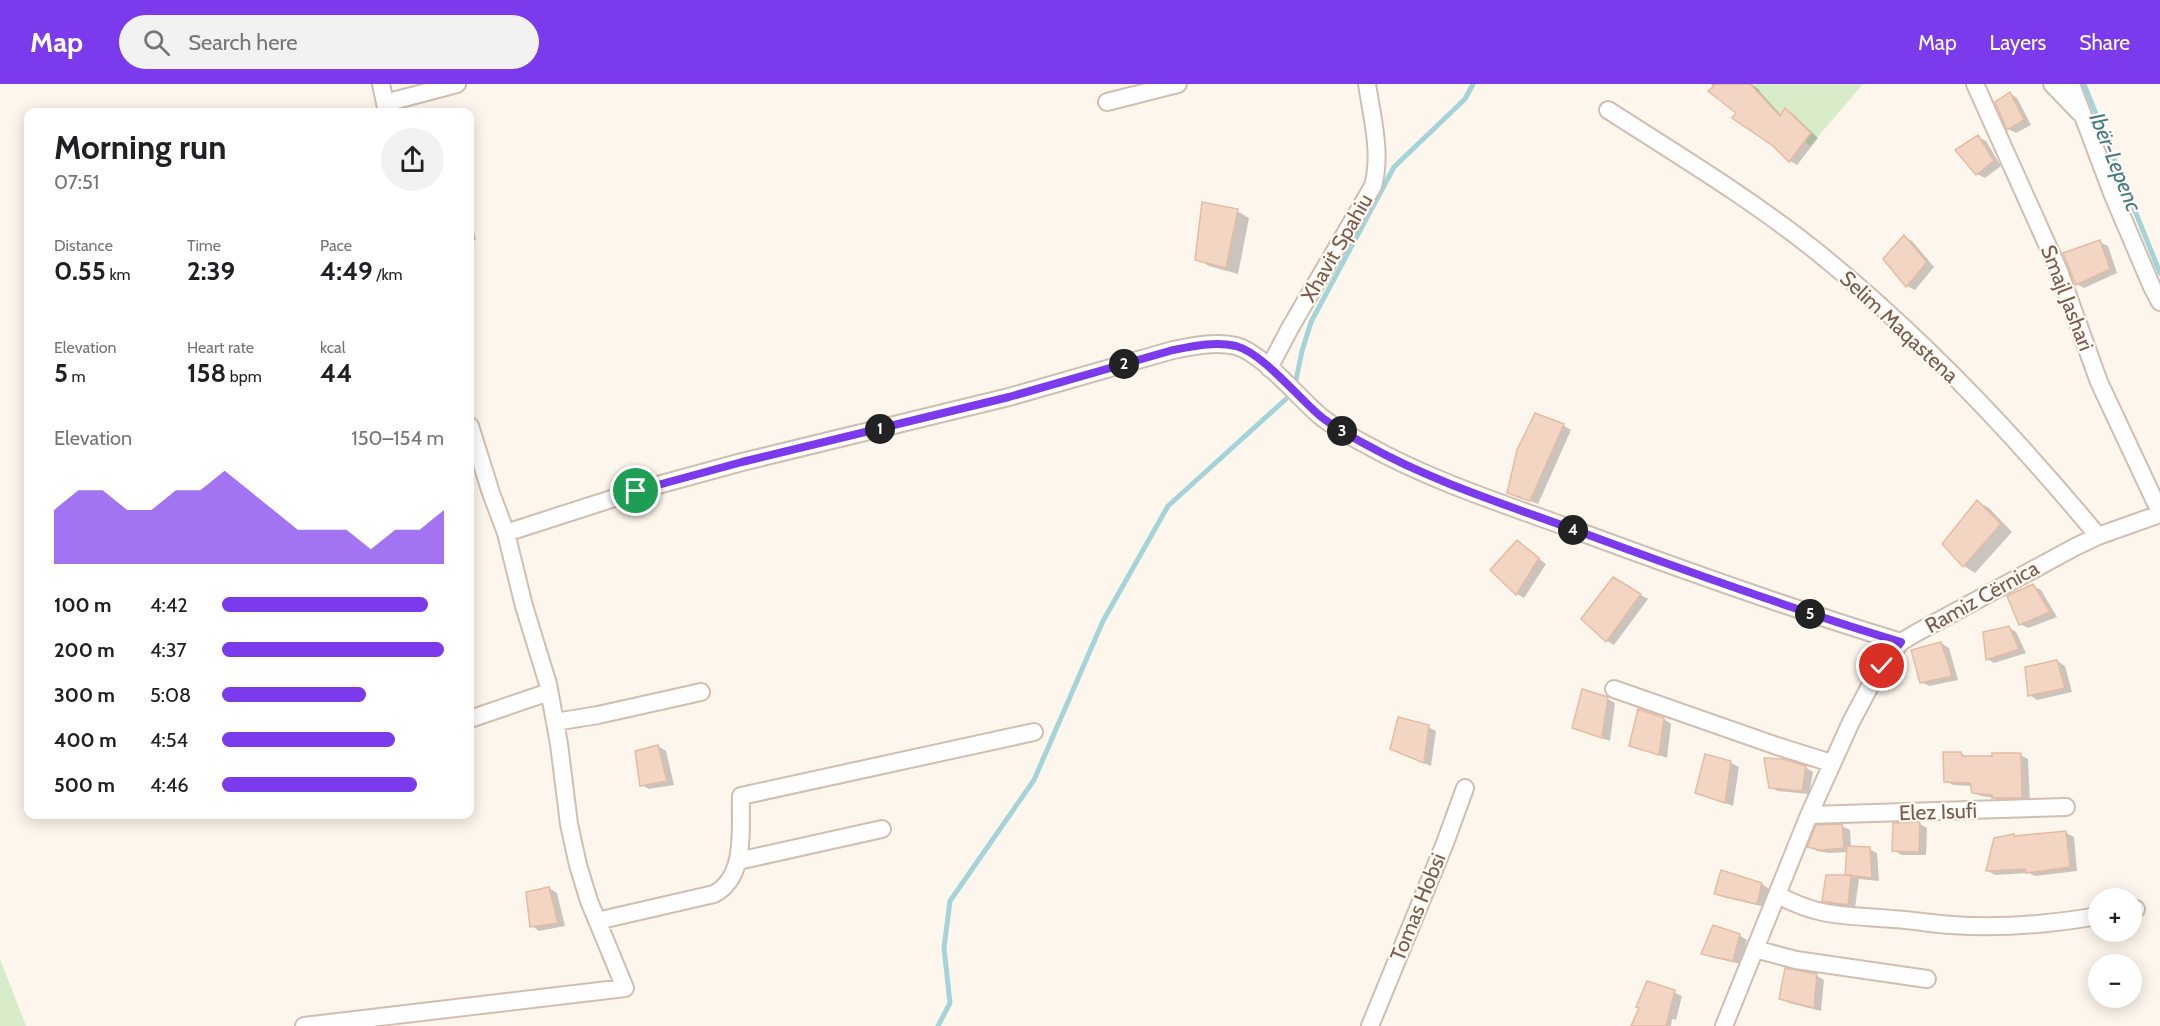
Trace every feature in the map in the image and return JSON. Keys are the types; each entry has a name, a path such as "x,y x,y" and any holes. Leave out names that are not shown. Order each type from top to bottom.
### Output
{"street":[{"path":"381,84 386,107 457,84"},
{"path":"1107,102 1178,84"},
{"name":"Xhavit Spahiu","path":"1269,368 1373,186 1377,174 1376,152 1367,84"},
{"name":"Smajl Jashari","path":"1975,84 2059,272 2099,382 2160,513"},
{"path":"2052,84 2081,113"},
{"path":"2072,84 2112,193 2160,302"},
{"name":"Selim Maqastena","path":"1608,110 1781,224 1817,252 1879,306 2005,429 2098,536"},
{"path":"506,533 636,491 742,462 1009,397 1173,350 1209,344 1237,346 1251,353 1320,416 1344,433 1423,472 1483,497 1730,588 1901,642"},
{"path":"304,1026 625,988 597,921 578,865 571,835 549,692 506,533 474,439"},
{"name":"Ramiz Cërnica","path":"1724,1026 1831,763 1869,688 1901,642 2098,536 2160,513"},
{"path":"1614,689 1831,763"},
{"path":"474,718 549,692"},
{"path":"555,722 701,692"},
{"path":"597,921 714,894 725,888 733,878 738,861 741,796 1034,732"},
{"name":"Tomas Hobsi","path":"1370,1026 1445,843 1465,788"},
{"name":"Elez Isufi","path":"1809,815 2066,807"},
{"path":"738,861 882,829"},
{"path":"1778,895 1797,906 1837,916 1909,920 1953,926 2033,925 2088,917"},
{"path":"1755,949 1796,960 1927,979"}],"green space":[{"path":"1742,84 1863,84 1810,146"},
{"path":"0,959 26,1026 0,1026"}],"building":[{"path":"1716,84 1750,84 1780,116 1785,108 1811,133 1789,162 1773,146 1732,118 1736,113 1708,91"},
{"path":"2010,92 2024,120 2007,130 1995,102"},
{"path":"1978,135 1994,161 1976,175 1955,150"},
{"path":"1202,202 1238,209 1226,268 1195,260"},
{"path":"1904,235 1927,262 1906,287 1883,259"},
{"path":"2100,240 2110,269 2076,285 2063,253"},
{"path":"1535,413 1564,424 1530,501 1507,493 1517,450"},
{"path":"1977,500 2001,524 1963,567 1942,544"},
{"path":"1517,540 1539,558 1516,595 1490,570"},
{"path":"1613,577 1641,594 1606,642 1581,619"},
{"path":"2033,584 2050,612 2019,625 2007,596"},
{"path":"2009,626 2019,649 1986,660 1983,632"},
{"path":"1941,642 1952,676 1920,683 1911,650"},
{"path":"2057,660 2065,688 2028,696 2025,667"},
{"path":"1582,689 1608,697 1602,738 1572,728"},
{"path":"1638,709 1664,718 1659,755 1629,746"},
{"path":"1398,717 1429,725 1424,763 1390,749"},
{"path":"658,745 667,781 640,786 635,751"},
{"path":"1943,752 1961,752 1962,756 2021,753 2022,798 1992,798 1992,795 1972,793 1970,783 1944,782"},
{"path":"1705,754 1731,761 1725,803 1695,793"},
{"path":"1764,758 1783,759 1806,766 1802,791 1769,788"},
{"path":"1920,822 1919,852 1892,851 1893,823"},
{"path":"1842,824 1844,848 1820,850 1807,847 1816,825"},
{"path":"2066,831 2070,867 2026,873 2025,869 1986,871 1994,838 2014,834 2014,836"},
{"path":"1847,846 1870,847 1872,878 1845,875"},
{"path":"1721,870 1762,883 1757,904 1714,894"},
{"path":"1826,875 1851,875 1848,905 1822,901"},
{"path":"549,887 558,923 530,927 526,892"},
{"path":"1713,925 1740,934 1733,961 1701,954"},
{"path":"1785,968 1817,974 1814,1008 1779,999"},
{"path":"1647,981 1675,990 1666,1026 1631,1026"}],"waterway":[{"path":"1296,380 1311,322 1394,167 1465,99 1473,84"},
{"name":"Ibër-Lepenc","path":"2084,84 2160,273"},
{"path":"938,1026 950,1003 944,948 950,901 1034,780 1103,621 1168,506 1286,399"}],"route":[{"path":"636,491 742,462 1009,397 1173,350 1199,345 1237,346 1251,353 1269,368 1320,416 1344,433 1381,453 1483,497 1730,588 1901,642 1882,666"}]}
